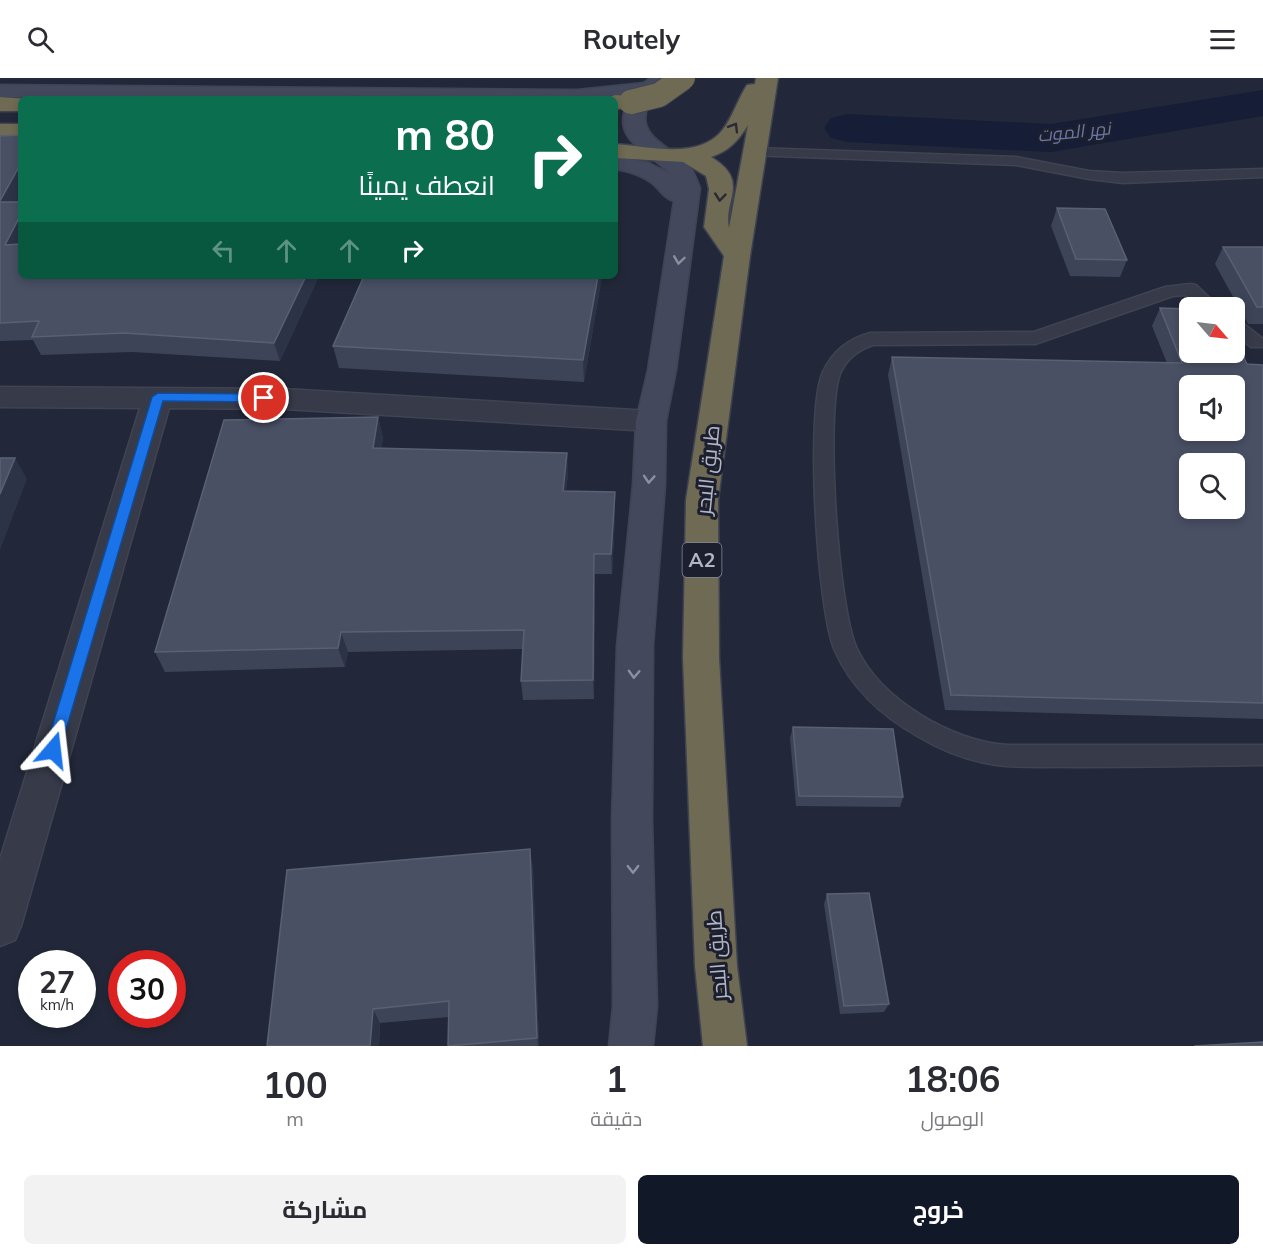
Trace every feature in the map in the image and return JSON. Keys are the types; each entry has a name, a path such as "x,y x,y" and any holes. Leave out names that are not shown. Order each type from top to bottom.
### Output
{"highway":[{"path":"623,102 651,99 683,78"},
{"path":"618,151 689,156 711,151 726,141 762,78"},
{"name":"طريق البحر","path":"725,1046 716,966 702,670 702,500 737,256 767,78"},
{"path":"0,104 18,104"},
{"path":"0,131 18,131"},
{"path":"689,156 716,170 721,182 716,227 737,256"}],"street":[{"path":"588,96 656,84"},
{"path":"631,1046 635,1006 633,707 635,646 651,454 651,421 662,370 688,188 683,173 656,153 637,133 633,115 638,100 656,84"},
{"path":"0,91 485,96"},
{"path":"0,141 18,141"},
{"path":"618,163 647,170 662,177 671,188 685,214"},
{"path":"0,397 284,399 651,421"},
{"path":"0,926 158,397"}],"lane":[{"path":"754,152 1016,161 1123,178 1263,173"},
{"path":"1199,297 1190,289 1171,291 1035,338 870,339 850,348 838,360 828,381 824,409 826,507 832,593 847,652 867,681 892,707 928,730 956,743 991,754 1263,756"},
{"path":"1245,334 1257,343"}],"building":[{"path":"18,135 18,168 0,201 0,136"},
{"path":"0,202 18,202 18,220 5,245 18,244 18,279 305,279 274,343 124,333 32,337 39,321 0,323"},
{"path":"1057,208 1105,209 1127,260 1076,259"},
{"path":"1223,247 1263,247 1263,307 1257,307"},
{"path":"363,279 597,279 583,360 333,346"},
{"path":"1160,308 1179,309 1179,356"},
{"path":"892,357 1179,363 1245,363 1245,360 1247,364 1263,365 1263,703 951,695"},
{"path":"378,417 373,448 567,453 563,491 615,492 611,554 594,554 593,680 521,681 524,630 341,632 338,648 155,652 224,420"},
{"path":"0,458 15,458 0,494"},
{"path":"793,727 893,729 903,797 799,796"},
{"path":"530,849 537,1038 448,1046 449,1001 373,1009 370,1046 267,1046 287,870"},
{"path":"869,893 889,1004 844,1006 827,894"},
{"path":"1263,1042 1263,1046 1194,1046"}],"waterway":[{"name":"نهر الموت","path":"847,128 1051,138 1263,103"}],"route":[{"path":"53,750 158,397 264,398"}]}
